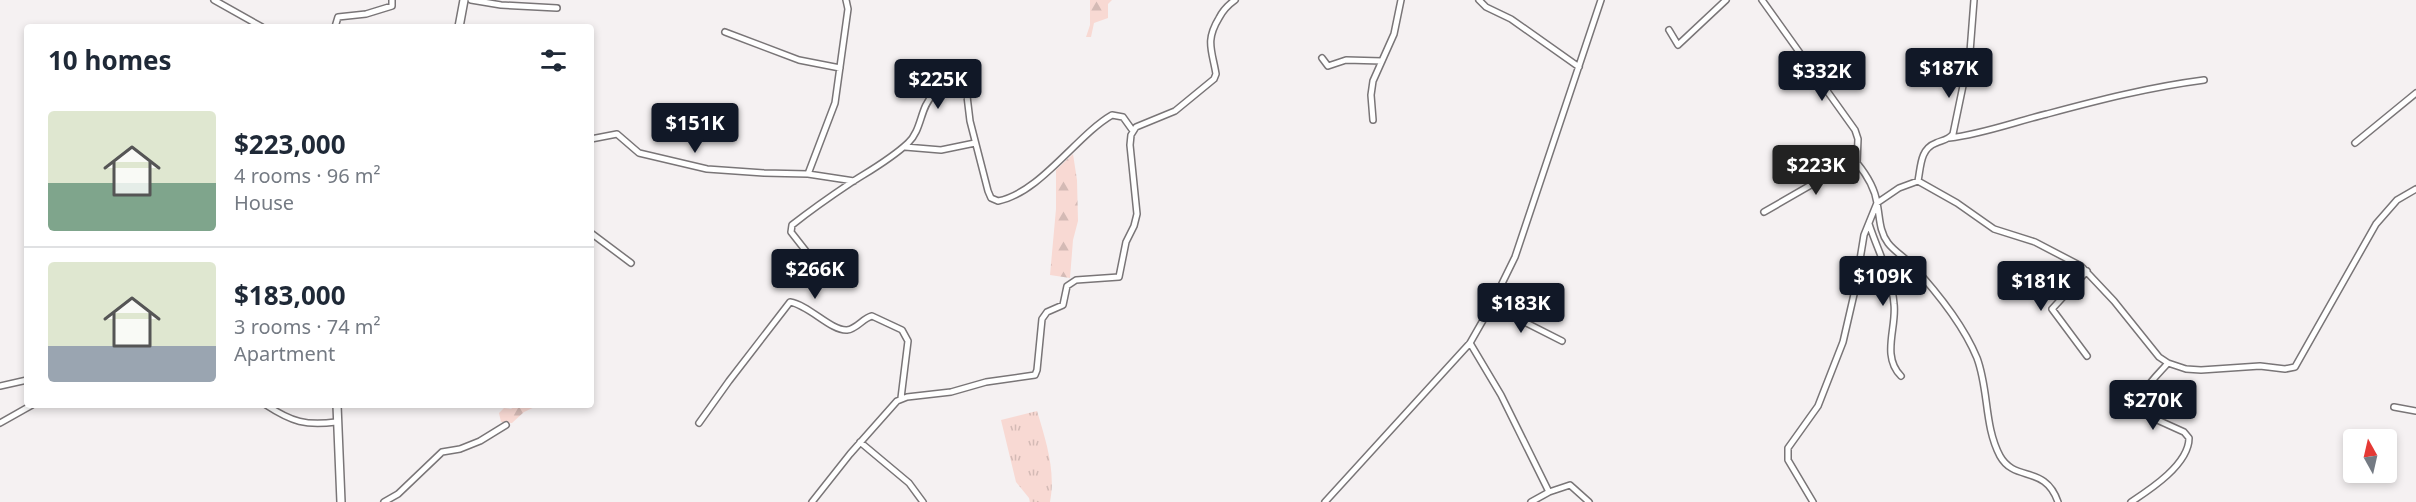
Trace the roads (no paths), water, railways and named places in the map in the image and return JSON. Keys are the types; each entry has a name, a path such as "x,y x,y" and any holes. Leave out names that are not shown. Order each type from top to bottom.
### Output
{"street":[{"path":"213,0 257,24"},
{"path":"336,24 338,17 366,14 392,6 392,0"},
{"path":"460,24 464,0"},
{"path":"471,0 509,6 557,8"},
{"path":"808,174 835,104 848,9 846,0"},
{"path":"1223,0 1227,6"},
{"path":"901,398 951,392 986,381 1035,375 1042,319 1047,312 1063,305 1067,286 1076,280 1116,278 1121,274 1126,242 1137,214 1130,145 1133,131 1142,124 1174,111 1214,79 1216,74 1209,43 1211,30 1227,6 1235,0"},
{"path":"1373,120 1371,95 1373,81 1394,34 1401,0"},
{"path":"1479,0 1486,7 1511,19 1579,68"},
{"path":"1324,502 1470,343 1491,305 1515,257 1601,0"},
{"path":"1669,30 1678,45 1726,0"},
{"path":"1762,0 1855,130 1858,139 1856,159 1872,189 1877,203 1878,217 1888,243 1910,263 1943,303 1976,356 1985,384 1994,441 2001,458 2009,467 2046,482 2054,490 2058,502"},
{"path":"1949,138 1953,134 1970,52 1975,0"},
{"path":"725,32 799,60 840,68"},
{"path":"1322,58 1328,66 1346,60 1382,61"},
{"path":"1918,181 1923,152 1927,147 1949,138 1988,131 2076,106 2152,88 2204,81"},
{"path":"809,255 791,232 792,225 854,181 877,168 910,142 921,124 933,95 942,90 961,91 967,96 975,143 991,198 998,201 1019,192 1044,174 1112,115 1123,117 1133,131"},
{"path":"2355,143 2416,93"},
{"path":"594,138 617,134 639,153 707,169 808,174 854,181"},
{"path":"904,147 941,150 975,143"},
{"path":"1764,212 1856,159"},
{"path":"1813,502 1788,460 1788,448 1818,406 1843,342 1864,235 1877,203 1899,188 1918,181 1957,203 1994,229 2055,250 2087,272 2114,301 2159,357 2168,363 2186,369 2201,370 2260,366 2285,369 2295,367 2376,224 2397,200 2416,189"},
{"path":"1869,224 1895,305 1891,347 1892,358 1901,376"},
{"path":"594,236 631,263"},
{"path":"2087,272 2052,309 2087,356"},
{"path":"699,423 790,302 817,314 839,329 851,329 872,316 902,330 908,341 901,398 860,442 812,502"},
{"path":"1491,305 1562,341"},
{"path":"1470,343 1501,395 1549,492"},
{"path":"2131,502 2165,478 2175,467 2189,443 2189,438 2184,432 2142,412 2139,407 2138,402 2168,363"},
{"path":"0,386 24,381"},
{"path":"2394,407 2416,411"},
{"path":"0,423 27,408"},
{"path":"271,408 294,421 313,425 336,422"},
{"path":"337,408 341,502"},
{"path":"384,502 398,494 442,452 460,449 506,425"},
{"path":"860,442 909,483 923,502"},
{"path":"1531,502 1541,500 1549,492 1570,485 1589,502"}]}
